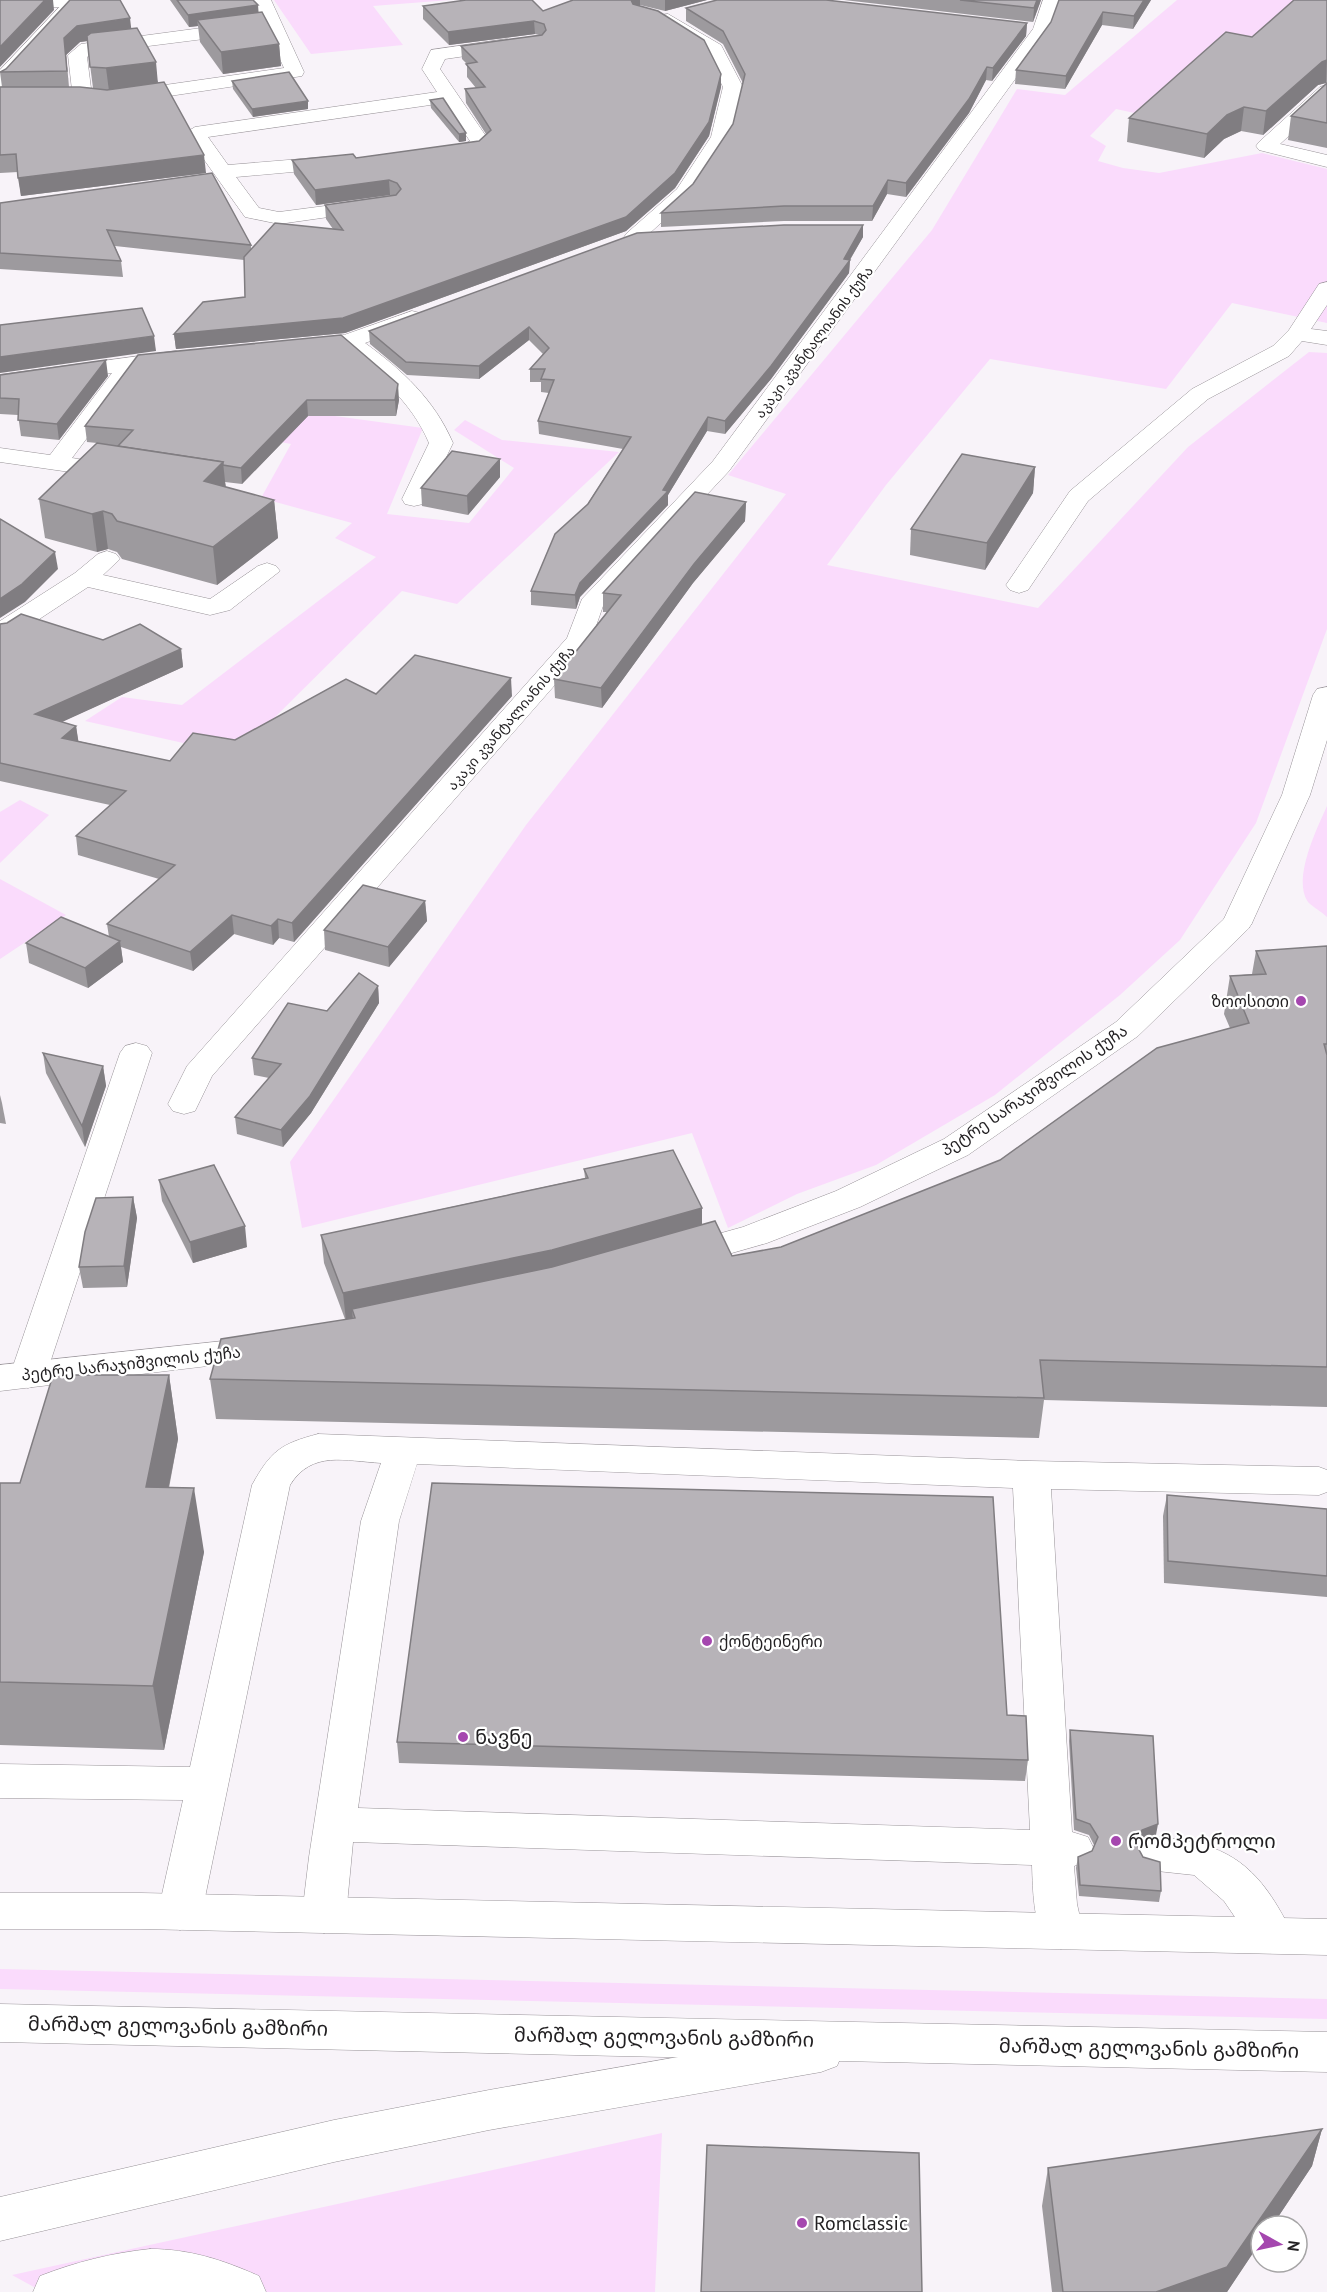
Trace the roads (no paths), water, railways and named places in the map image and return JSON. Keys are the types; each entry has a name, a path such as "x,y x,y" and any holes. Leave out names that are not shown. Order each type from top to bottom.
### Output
{"main road":[{"path":"1,84 97,98 295,72 262,0"},
{"name":"აკაკი კვანტალიანის ქუჩა","path":"184,1104 198,1073 580,640 591,604 722,466 1042,30 1052,0"},
{"path":"0,3 75,1"},
{"path":"1,84 75,1"},
{"path":"633,237 684,193 721,136 733,87 714,48 657,16 686,13"},
{"path":"97,98 77,55 80,51 274,24"},
{"path":"1018,28 1042,30"},
{"path":"418,155 464,152 477,146 480,142 431,69 438,54 524,43"},
{"path":"1327,91 1266,146 1327,161"},
{"path":"390,203 279,218 252,213 195,133 450,96"},
{"path":"205,181 226,175 361,160"},
{"path":"864,229 898,229"},
{"path":"612,245 633,237 668,235"},
{"path":"1018,585 1079,496 1200,393 1281,351 1297,334 1327,289"},
{"path":"280,348 348,341 436,309"},
{"path":"1297,334 1327,338"},
{"path":"348,341 395,375 434,422 441,443 414,499"},
{"path":"0,382 132,363 200,356"},
{"path":"57,462 132,363"},
{"path":"0,455 147,477"},
{"path":"0,633 84,578 107,559"},
{"path":"84,578 204,607 216,607 267,571"},
{"name":"პეტრე სარაჯიშვილის ქუჩა","path":"654,1263 755,1235 838,1203 956,1147 1127,1029 1237,923 1296,795 1327,695"},
{"path":"1296,795 1327,764"},
{"path":"14,1377 136,1053"},
{"name":"პეტრე სარაჯიშვილის ქუჩა","path":"14,1377 294,1345"},
{"path":"180,1912 271,1485 282,1464 297,1452 318,1447 1030,1476 1319,1482"},
{"path":"324,1915 330,1857 337,1824 380,1521 403,1451"},
{"path":"1030,1476 1047,1786 1064,1849 1055,1904 1061,1931"},
{"path":"0,1781 207,1784"},
{"path":"337,1824 1064,1849"},
{"path":"1157,1854 1196,1858 1218,1869 1236,1885 1271,1935"},
{"path":"0,1911 180,1912 1326,1937"},
{"name":"მარშალ გელოვანის გამზირი","path":"0,2023 1327,2052"},
{"path":"0,2219 334,2141 501,2108 881,2042"},
{"path":"57,2292 108,2275 179,2269 242,2292"}],"place":[{"name":"ზოოსითი","path":"1301,1001"},
{"name":"ქონტეინერი","path":"707,1641"},
{"name":"ნავნე","path":"463,1737"},
{"name":"რომპეტროლი","path":"1116,1841"},
{"name":"Romclassic","path":"802,2223"}]}
